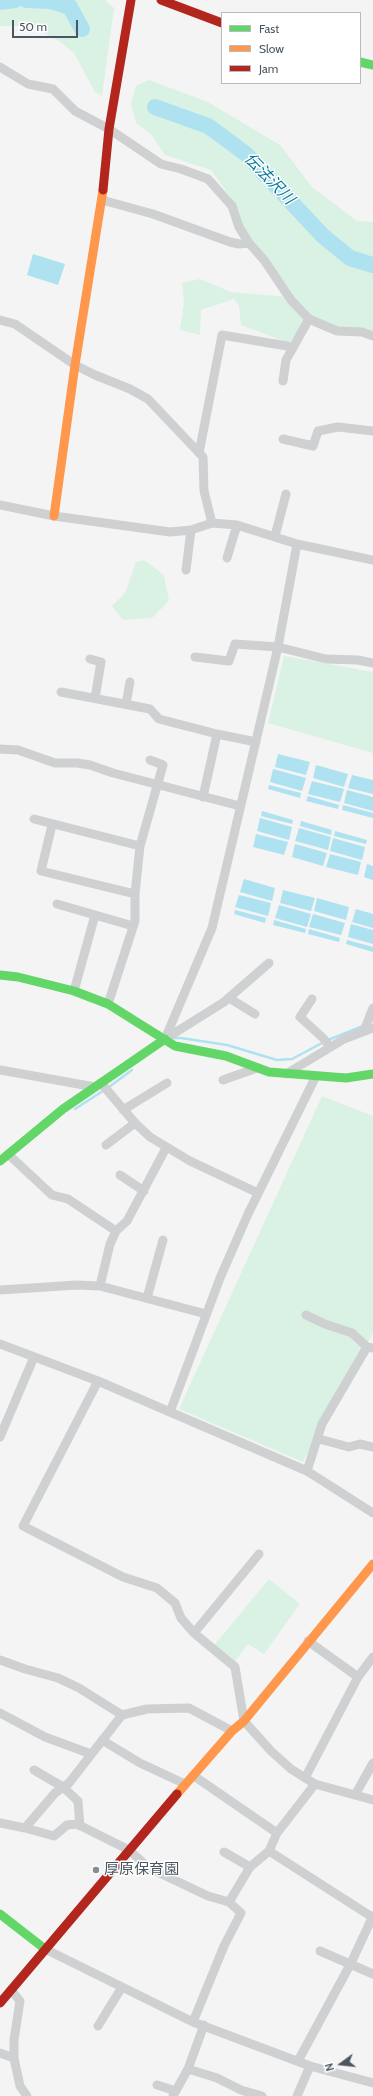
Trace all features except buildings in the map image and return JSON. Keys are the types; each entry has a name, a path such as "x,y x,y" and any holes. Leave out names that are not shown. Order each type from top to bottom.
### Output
{"street":[{"path":"54,516 75,365 102,200 109,129 131,0"},
{"path":"160,0 221,23"},
{"path":"361,62 373,65"},
{"path":"0,66 28,84 53,89 75,111 109,129 161,164 181,169 208,180 232,206 239,227 249,243 264,260 291,300 309,319 337,331 362,332 373,336"},
{"path":"102,200 153,214 230,242 239,244 249,243"},
{"path":"282,381 286,360 309,319"},
{"path":"0,320 15,324 75,365 130,389 148,399 203,457 204,492 212,523"},
{"path":"199,453 222,335 293,347"},
{"path":"283,439 313,446 318,431 338,427 373,431"},
{"path":"275,536 286,494"},
{"path":"0,505 54,516 170,532 191,530 212,523 237,525 297,544 373,560"},
{"path":"227,558 237,525"},
{"path":"186,570 191,530"},
{"path":"166,1039 212,928 278,647 297,544"},
{"path":"195,657 229,661 236,644 278,647 326,659 358,660 373,663"},
{"path":"90,659 101,662 95,698"},
{"path":"126,704 130,682"},
{"path":"61,692 150,709 159,719 217,734 256,742"},
{"path":"203,797 217,734"},
{"path":"0,749 18,750 56,763 77,762 90,765 158,785 240,806"},
{"path":"108,1004 133,926 140,846 164,765 150,760"},
{"path":"34,819 52,825 140,846"},
{"path":"52,825 41,871 135,894"},
{"path":"57,904 133,926"},
{"path":"74,992 95,915"},
{"path":"0,1161 40,1127 102,1087 166,1039 229,998 269,963"},
{"path":"0,975 18,977 74,992 108,1004 175,1046 226,1056 269,1072 346,1078 373,1074"},
{"path":"229,998 256,1014"},
{"path":"312,999 300,1017 323,1038 329,1047"},
{"path":"286,1074 329,1047 368,1027 373,1008"},
{"path":"223,1080 256,1068"},
{"path":"0,1070 102,1087 135,1123 150,1137 166,1148 258,1193"},
{"path":"170,1412 220,1278 258,1193 316,1076"},
{"path":"123,1110 166,1084"},
{"path":"106,1145 135,1123"},
{"path":"100,1286 110,1244 116,1231 127,1221 166,1148"},
{"path":"8,1154 52,1195 68,1200 116,1231"},
{"path":"120,1176 144,1191"},
{"path":"147,1298 163,1240"},
{"path":"0,1290 77,1285 100,1286 206,1314"},
{"path":"306,1315 325,1324 352,1333 370,1347 322,1424 319,1439 307,1471"},
{"path":"0,1344 98,1381 307,1471 373,1513"},
{"path":"0,1437 34,1358"},
{"path":"98,1381 23,1526 123,1577 156,1588 175,1603 181,1618 194,1633 235,1667 244,1721 271,1751 305,1778 315,1784 373,1800"},
{"path":"319,1439 349,1447 360,1444 373,1447"},
{"path":"194,1633 259,1554"},
{"path":"0,2003 185,1784 194,1776 232,1731 244,1721 308,1641 373,1564"},
{"path":"308,1641 358,1677"},
{"path":"305,1778 358,1677 373,1656"},
{"path":"0,1660 24,1669 58,1678 79,1688 122,1715"},
{"path":"25,1828 56,1793 69,1783 122,1715 147,1709 189,1708 232,1731"},
{"path":"0,1713 53,1741 91,1754"},
{"path":"102,1740 140,1763 185,1784"},
{"path":"355,1795 373,1763"},
{"path":"34,1770 63,1787 78,1801 80,1826"},
{"path":"194,1776 277,1833"},
{"path":"229,1902 250,1867 269,1851 277,1833 315,1784"},
{"path":"1,1825 25,1828 54,1836 67,1825 77,1824 108,1838 129,1850 149,1868 208,1896 229,1902 241,1913 224,1946 193,2022"},
{"path":"269,1851 373,1916 351,1963 298,2061"},
{"path":"224,1852 250,1867"},
{"path":"0,1914 45,1949 193,2022 310,2066 373,2083"},
{"path":"320,1951 351,1963 373,1974"},
{"path":"98,2026 122,1986"},
{"path":"11,1990 20,2001 14,2040 14,2058 20,2086 27,2096"},
{"path":"157,2085 174,2093 188,2069 204,2025"},
{"path":"0,2053 14,2058"},
{"path":"300,2095 310,2066"},
{"path":"188,2069 217,2078 241,2090 262,2096"}],"green space":[{"path":"22,0 105,0 114,8 102,96 95,92 74,53 59,41 31,26 0,26 0,2"},
{"path":"149,80 208,102 280,145 312,187 357,221 373,222 373,333 334,329 309,319 289,343 241,325 239,306 234,299 201,310 200,335 180,330 184,304 182,283 200,279 231,292 288,297 243,233 229,195 211,170 165,155 151,134 136,123 131,104 136,86"},
{"path":"144,560 164,575 169,601 152,618 123,620 112,606 125,593 136,562"},
{"path":"284,656 373,672 373,753 268,723"},
{"path":"322,1096 373,1116 373,1333 303,1462 179,1409"},
{"path":"269,1579 300,1604 264,1654 248,1644 234,1662 212,1648"}],"water":[{"path":"33,254 65,264 58,285 27,275"},
{"path":"278,754 310,762 306,775 275,767"},
{"path":"316,765 348,774 344,787 313,778"},
{"path":"273,769 306,778 302,791 270,782"},
{"path":"352,775 373,780 373,794 348,788"},
{"path":"312,781 344,789 340,802 308,794"},
{"path":"269,785 301,793 300,798 268,789"},
{"path":"347,790 373,797 373,811 344,803"},
{"path":"308,796 339,805 338,809 306,801"},
{"path":"343,805 373,813 373,818 342,810"},
{"path":"262,811 293,820 292,824 261,816"},
{"path":"260,818 292,827 289,840 257,831"},
{"path":"301,821 332,830 331,835 300,826"},
{"path":"299,828 331,837 328,850 295,841"},
{"path":"335,831 367,840 366,844 334,836"},
{"path":"256,834 288,842 284,855 253,847"},
{"path":"333,838 365,847 362,860 330,851"},
{"path":"295,844 327,853 323,866 292,857"},
{"path":"330,854 361,862 358,875 326,867"},
{"path":"367,864 373,866 373,880 364,877"},
{"path":"244,879 275,888 272,901 240,892"},
{"path":"283,890 315,898 311,911 280,903"},
{"path":"239,895 271,903 268,916 235,907"},
{"path":"317,898 349,907 346,920 314,911"},
{"path":"279,905 311,914 307,927 275,918"},
{"path":"356,909 373,914 373,928 352,922"},
{"path":"235,910 266,918 265,923 234,914"},
{"path":"313,914 345,923 341,935 309,927"},
{"path":"274,920 306,929 305,933 273,925"},
{"path":"351,924 373,930 373,944 348,937"},
{"path":"309,929 340,938 339,942 308,934"},
{"path":"347,940 373,947 373,952 346,944"}],"waterway":[{"name":"伝法沢川","path":"0,2 15,0"},
{"name":"伝法沢川","path":"26,0 51,1 70,7 82,29"},
{"name":"伝法沢川","path":"155,107 208,126 247,155 323,236 350,258 373,265"},
{"path":"328,1040 363,1026"},
{"path":"174,1038 227,1045 277,1060 292,1059 324,1042"},
{"path":"75,1109 132,1070"}],"traffic: fast":[{"path":"361,62 373,65"},
{"path":"0,975 18,977 74,991 108,1004 175,1046 226,1056 269,1072 346,1078 373,1074"},
{"path":"0,1161 63,1109 165,1039"},
{"path":"0,1914 45,1949"}],"traffic: slow":[{"path":"54,516 75,365 103,190"},
{"path":"177,1794 232,1731 244,1721 373,1564"}],"traffic: jam":[{"path":"103,190 109,129 131,0"},
{"path":"161,0 221,23"},
{"path":"0,2003 177,1794"}],"place":[{"name":"厚原保育園","path":"96,1870"}]}
